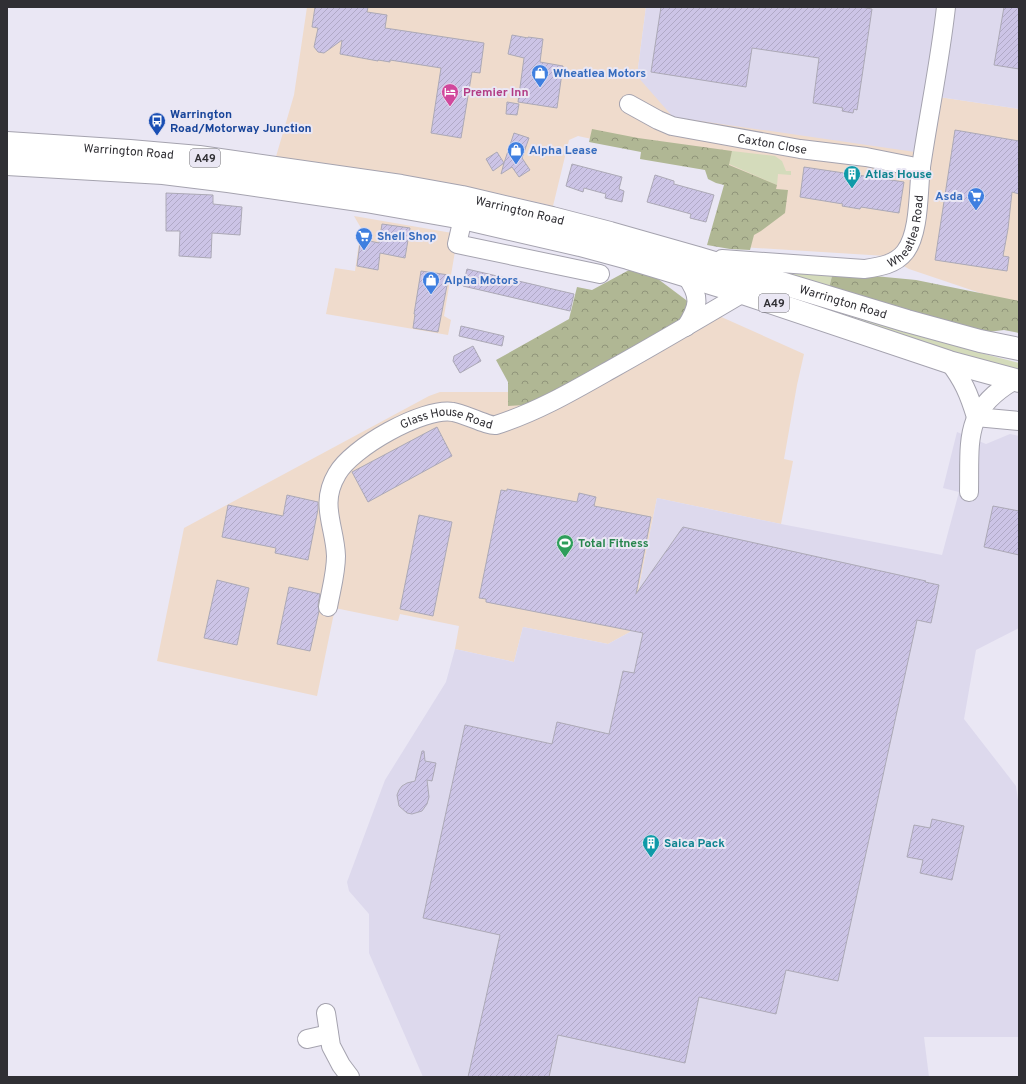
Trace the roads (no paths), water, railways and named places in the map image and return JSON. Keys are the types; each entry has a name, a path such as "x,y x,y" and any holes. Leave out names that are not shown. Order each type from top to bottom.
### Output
{"highway":[{"name":"Warrington Road","path":"7,143 199,157 462,197 552,218 698,258 907,321 1019,350"},
{"name":"Warrington Road","path":"7,164 163,173 366,201 463,218 580,245 744,293 949,362 1017,381"}],"street":[{"name":"Wheatlea Road","path":"698,258 864,269 876,268 888,264 898,259 904,253 910,243 916,221 921,168 943,38 946,7"},
{"name":"Caxton Close","path":"629,104 672,126 800,149 866,157 921,168"},
{"path":"463,218 457,244 589,277"},
{"path":"686,276 694,287 697,298 693,316 686,327"},
{"name":"Glass House Road","path":"328,607 336,568 336,555 330,522 329,496 337,472 356,452 381,437 424,416 440,412 452,412 494,426 535,411 744,293"},
{"path":"980,341 1019,339"},
{"path":"949,362 960,376 967,389 976,417 970,442 969,492"},
{"name":"Warrington Road","path":"976,417 992,396 1001,389 1017,381"},
{"path":"976,417 1019,421"},
{"path":"326,1013 331,1046 341,1065 350,1077"},
{"path":"307,1039 329,1034"}],"place":[{"name":"Wheatlea Motors","path":"540,88"},
{"name":"Premier Inn","path":"450,107"},
{"name":"Warrington Road/Motorway Junction","path":"157,136"},
{"name":"Alpha Lease","path":"516,165"},
{"name":"Atlas House","path":"852,189"},
{"name":"Asda","path":"976,211"},
{"name":"Shell Shop","path":"364,251"},
{"name":"Alpha Motors","path":"431,295"},
{"name":"Total Fitness","path":"565,558"},
{"name":"Saica Pack","path":"651,858"}]}
